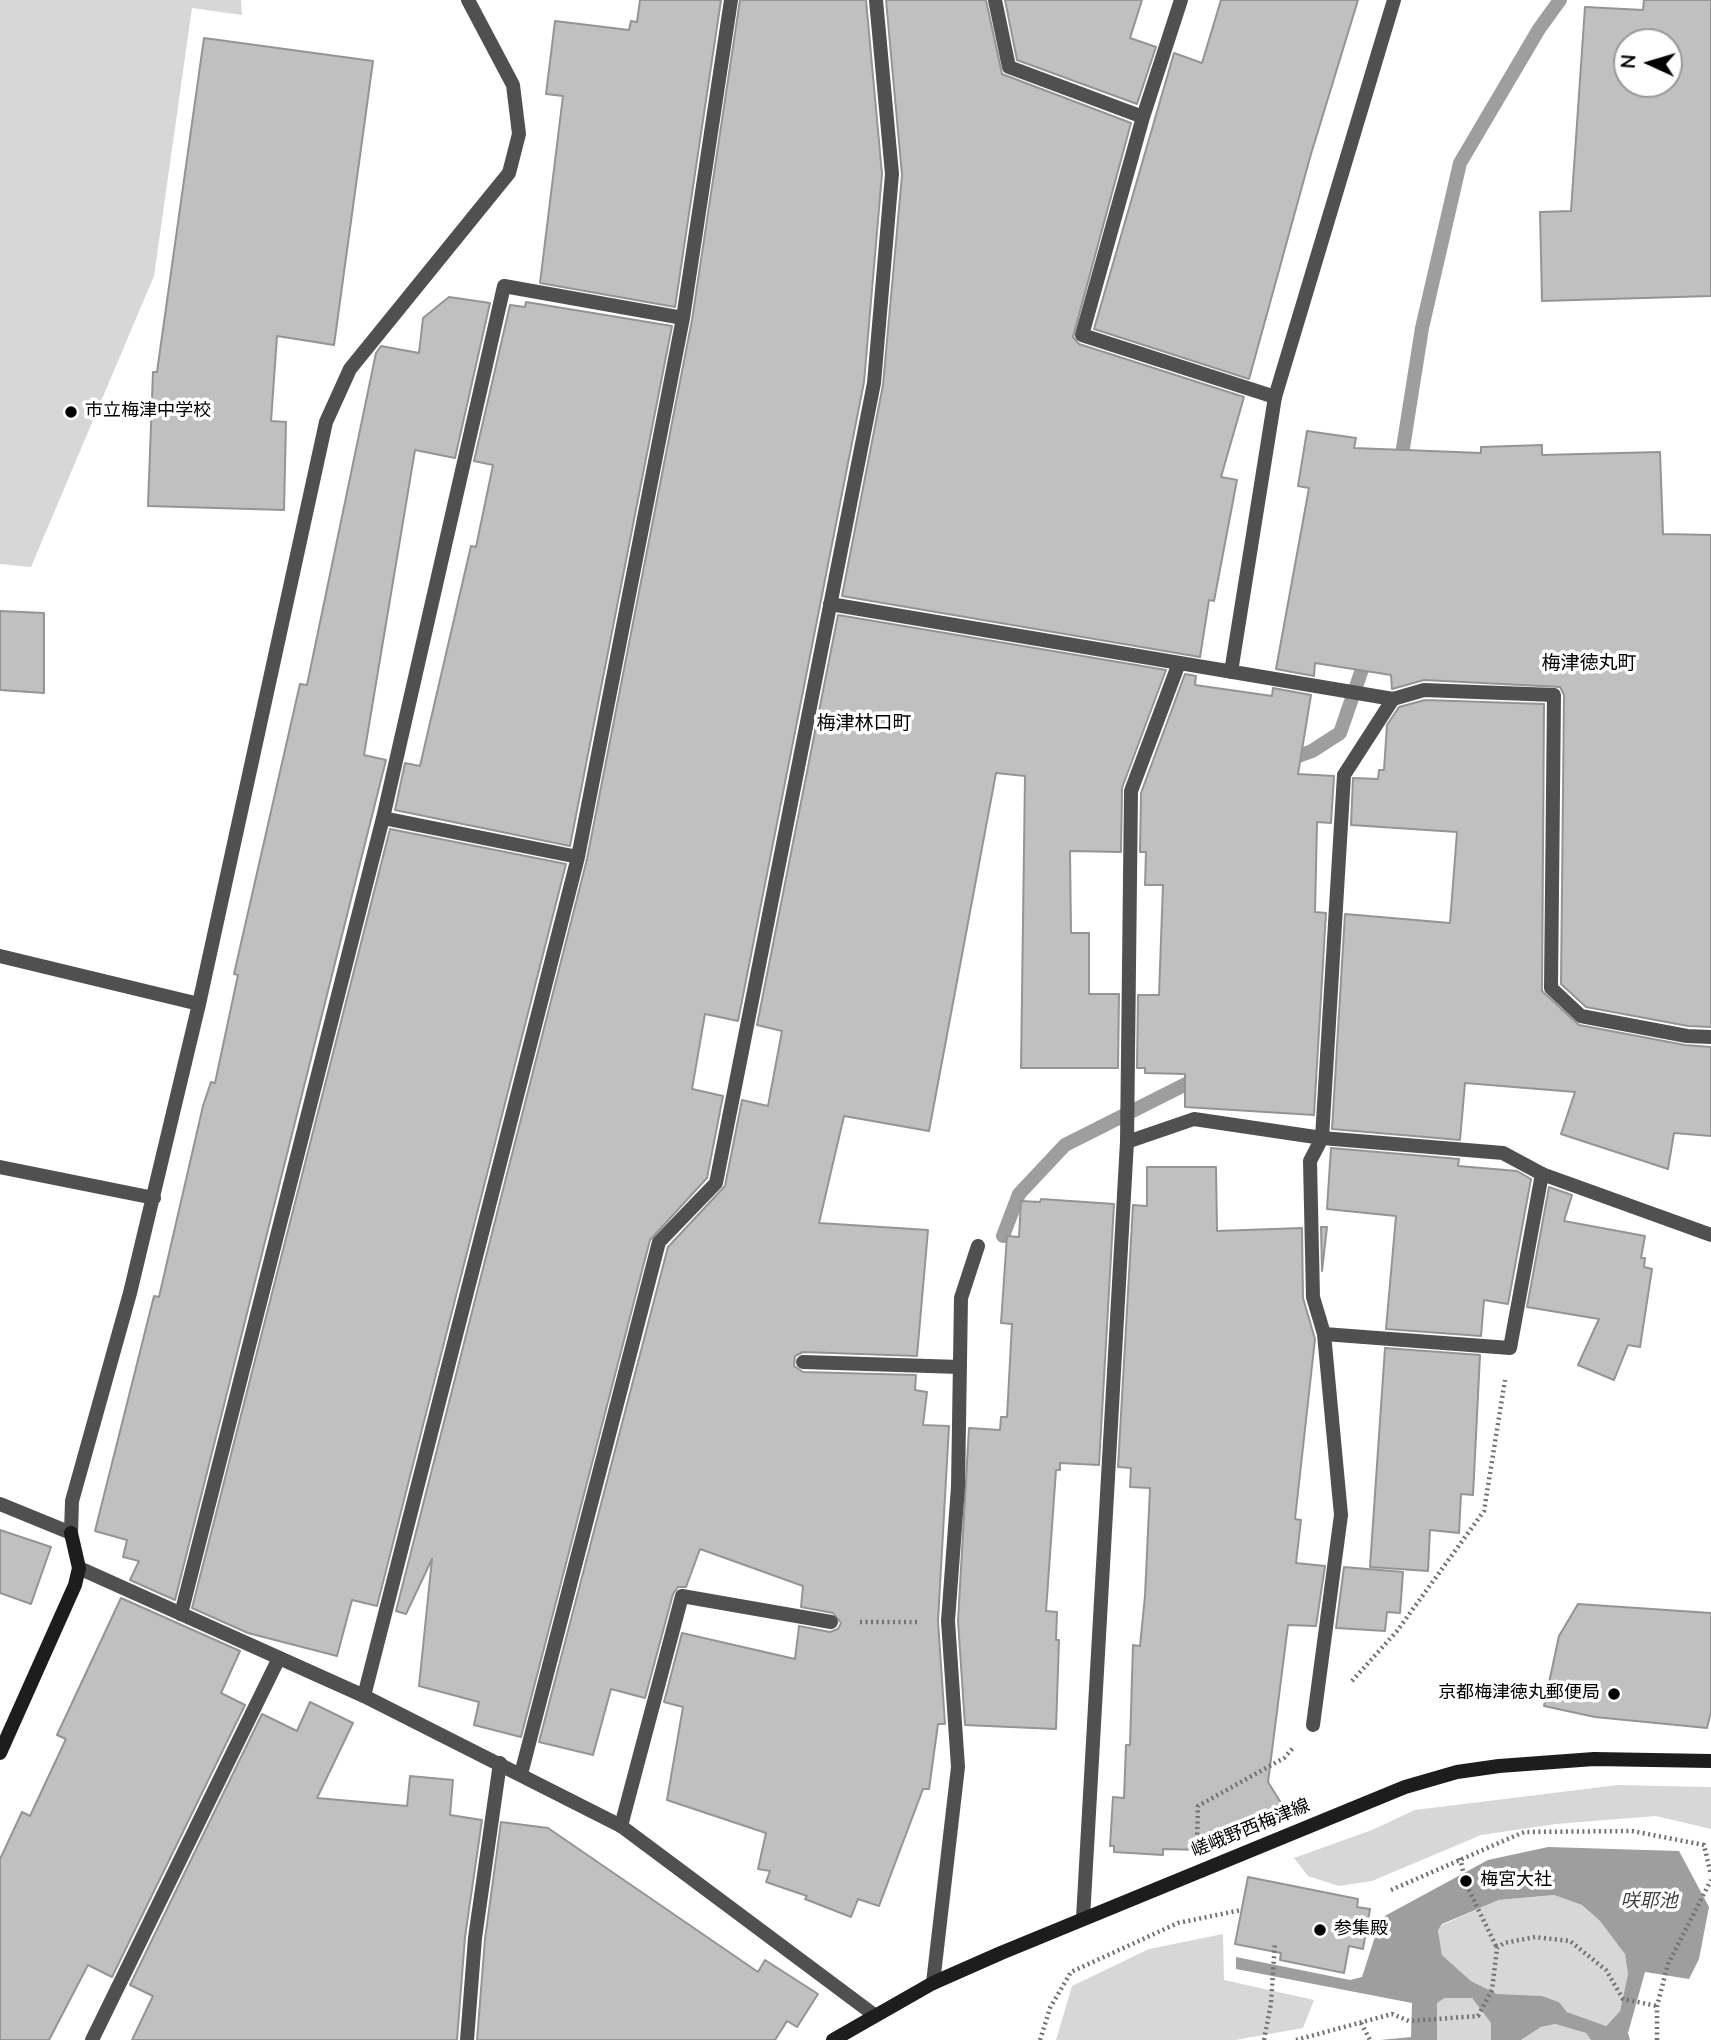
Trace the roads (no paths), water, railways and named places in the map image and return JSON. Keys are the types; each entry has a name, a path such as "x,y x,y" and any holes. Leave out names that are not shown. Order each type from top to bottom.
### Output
{"main road":[{"path":"1,1749 75,1585 79,1568 71,1533"},
{"name":"嵯峨野西梅津線","path":"833,2040 873,2014 933,1983 1083,1918 1405,1787 1457,1773 1499,1766 1582,1760 1711,1761"}],"street":[{"path":"0,1504 71,1533 72,1501 154,1198 199,1004 326,422 350,369 509,173 519,134 513,85 468,0"},
{"path":"364,1696 578,857 683,318 731,0"},
{"path":"521,1774 659,1242 716,1183 874,383 892,174 876,0"},
{"path":"995,0 1009,68 1143,117"},
{"path":"1181,0 1143,117 1082,335 1275,397"},
{"path":"1231,672 1275,397 1394,0"},
{"path":"181,1614 383,818 504,286 683,318"},
{"path":"830,604 1393,699 1424,690 1553,695 1551,988 1581,1016 1686,1036 1711,1037"},
{"path":"1083,1918 1127,1142 1131,791 1179,663"},
{"path":"1313,1726 1341,1515 1324,1334 1313,1297 1310,1161 1322,1138 1344,775 1393,699"},
{"path":"383,818 578,857"},
{"path":"0,956 199,1004"},
{"path":"1127,1142 1194,1119 1322,1138 1503,1153 1542,1174 1711,1235"},
{"path":"0,1167 154,1198"},
{"path":"1324,1334 1510,1348 1542,1174"},
{"path":"933,1983 958,1768 948,1622 958,1487 961,1298 978,1246"},
{"path":"803,1362 960,1367"},
{"path":"79,1568 364,1696 621,1826 873,2014"},
{"path":"621,1826 682,1596 831,1622"},
{"path":"92,2040 279,1658"},
{"path":"467,2040 475,1938 500,1763"}],"water":[{"name":"咲耶池","path":"1548,1847 1679,1851 1709,1907 1699,1959 1689,1979 1645,1972 1628,2033 1630,2040 1591,2040 1586,2033 1555,2024 1541,2027 1521,2040 1491,2040 1491,2023 1472,1998 1445,1998 1437,2003 1437,2040 1380,2040 1411,2037 1412,2003 1236,1969 1236,1957 1350,1980 1362,1977 1381,1918 1488,1860","holes":["1554,1895 1582,1905 1600,1921 1625,1954 1628,1974 1620,2011 1606,2026 1567,2012 1559,2002 1542,1996 1497,1994 1471,1981 1442,1955 1438,1930 1442,1924 1499,1900"]}],"waterway":[{"path":"1400,467 1422,328 1460,163 1539,29 1560,0"},
{"path":"1285,761 1312,751 1340,733 1368,652"},
{"path":"1003,1236 1019,1194 1065,1145 1194,1080 1200,1074"}],"place":[{"name":"市立梅津中学校","path":"71,412"},
{"name":"京都梅津徳丸郵便局","path":"1614,1694"},
{"name":"梅宮大社","path":"1466,1881"},
{"name":"参集殿","path":"1320,1930"}],"district":[{"name":"梅津徳丸町","path":"1589,664"},
{"name":"梅津林口町","path":"864,724"}]}
